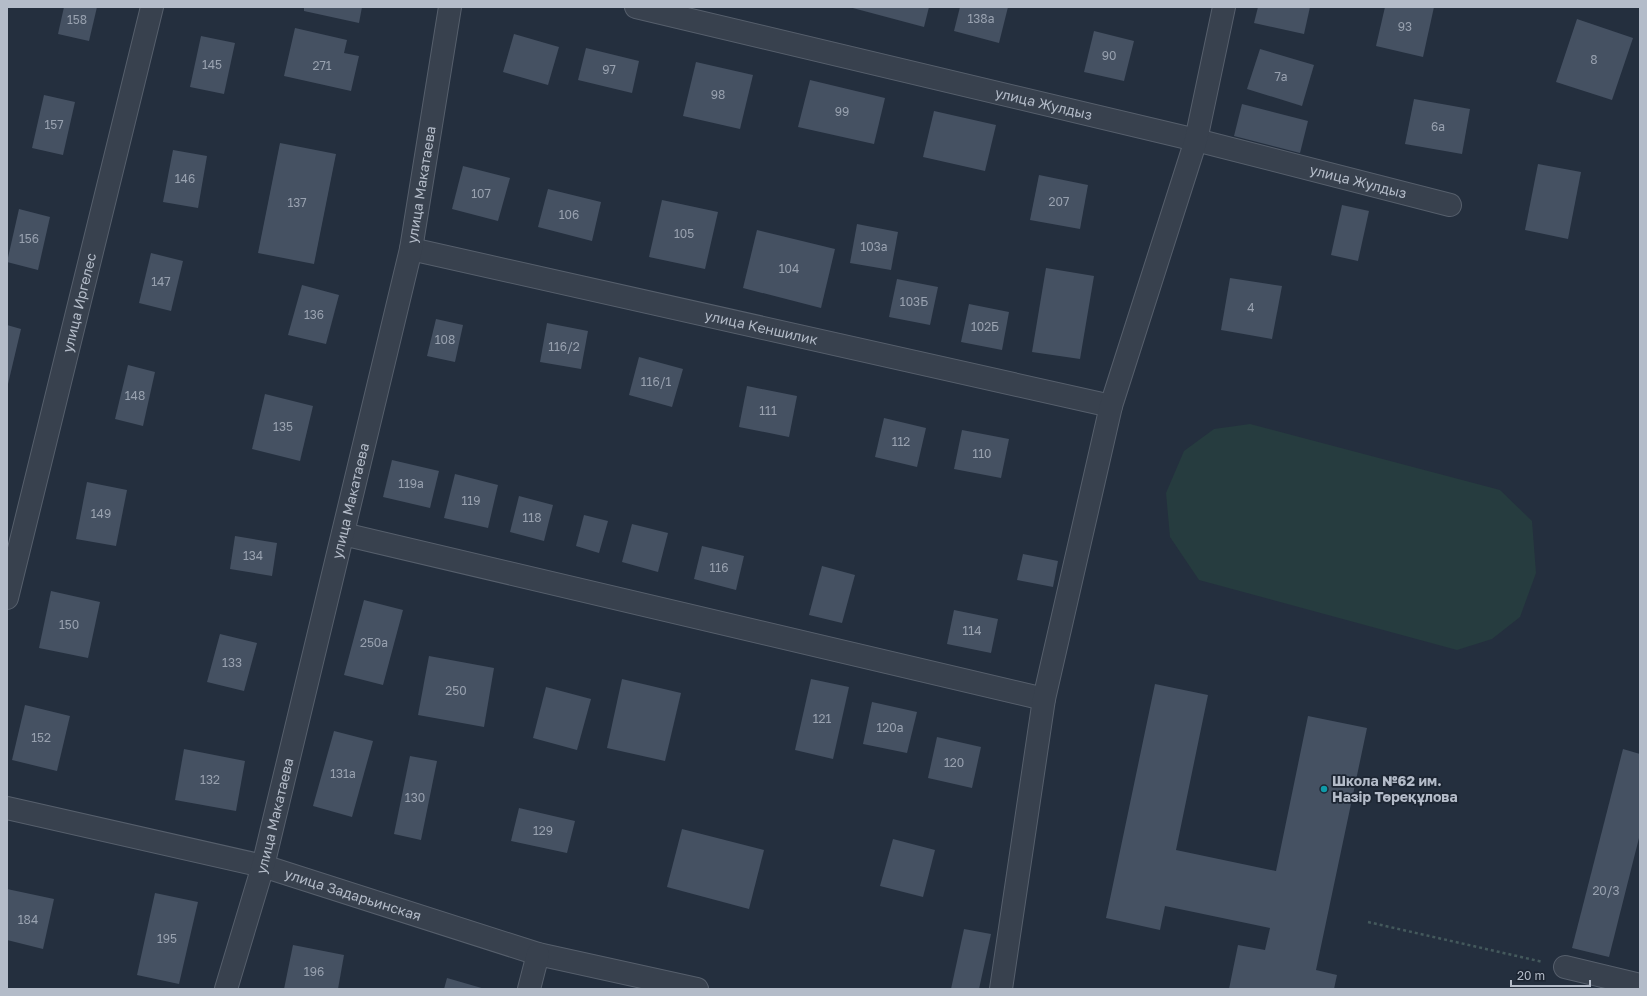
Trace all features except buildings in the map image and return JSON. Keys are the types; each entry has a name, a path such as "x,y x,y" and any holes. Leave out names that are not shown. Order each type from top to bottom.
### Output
{"street":[{"name":"улица Иргелес","path":"7,598 152,7"},
{"name":"улица Макатаева","path":"226,989 263,866 411,249 450,7"},
{"name":"улица Жулдыз","path":"636,7 1196,140 1450,205"},
{"path":"1001,989 1044,699 1111,406 1196,140 1224,7"},
{"name":"улица Кеншилик","path":"411,249 1111,406"},
{"path":"343,534 1044,699"},
{"name":"улица Задарьинская","path":"7,808 263,866 538,954 697,989"},
{"path":"529,989 538,954"},
{"path":"1565,968 1640,985"}],"path":[{"path":"1368,922 1565,968"}],"green space":[{"path":"1250,424 1500,490 1532,521 1536,573 1520,617 1492,639 1457,650 1199,580 1170,537 1166,493 1184,451 1214,429"}],"place":[{"name":"Школа №62 им. Назір Төреқұлова","path":"1324,789"}]}
